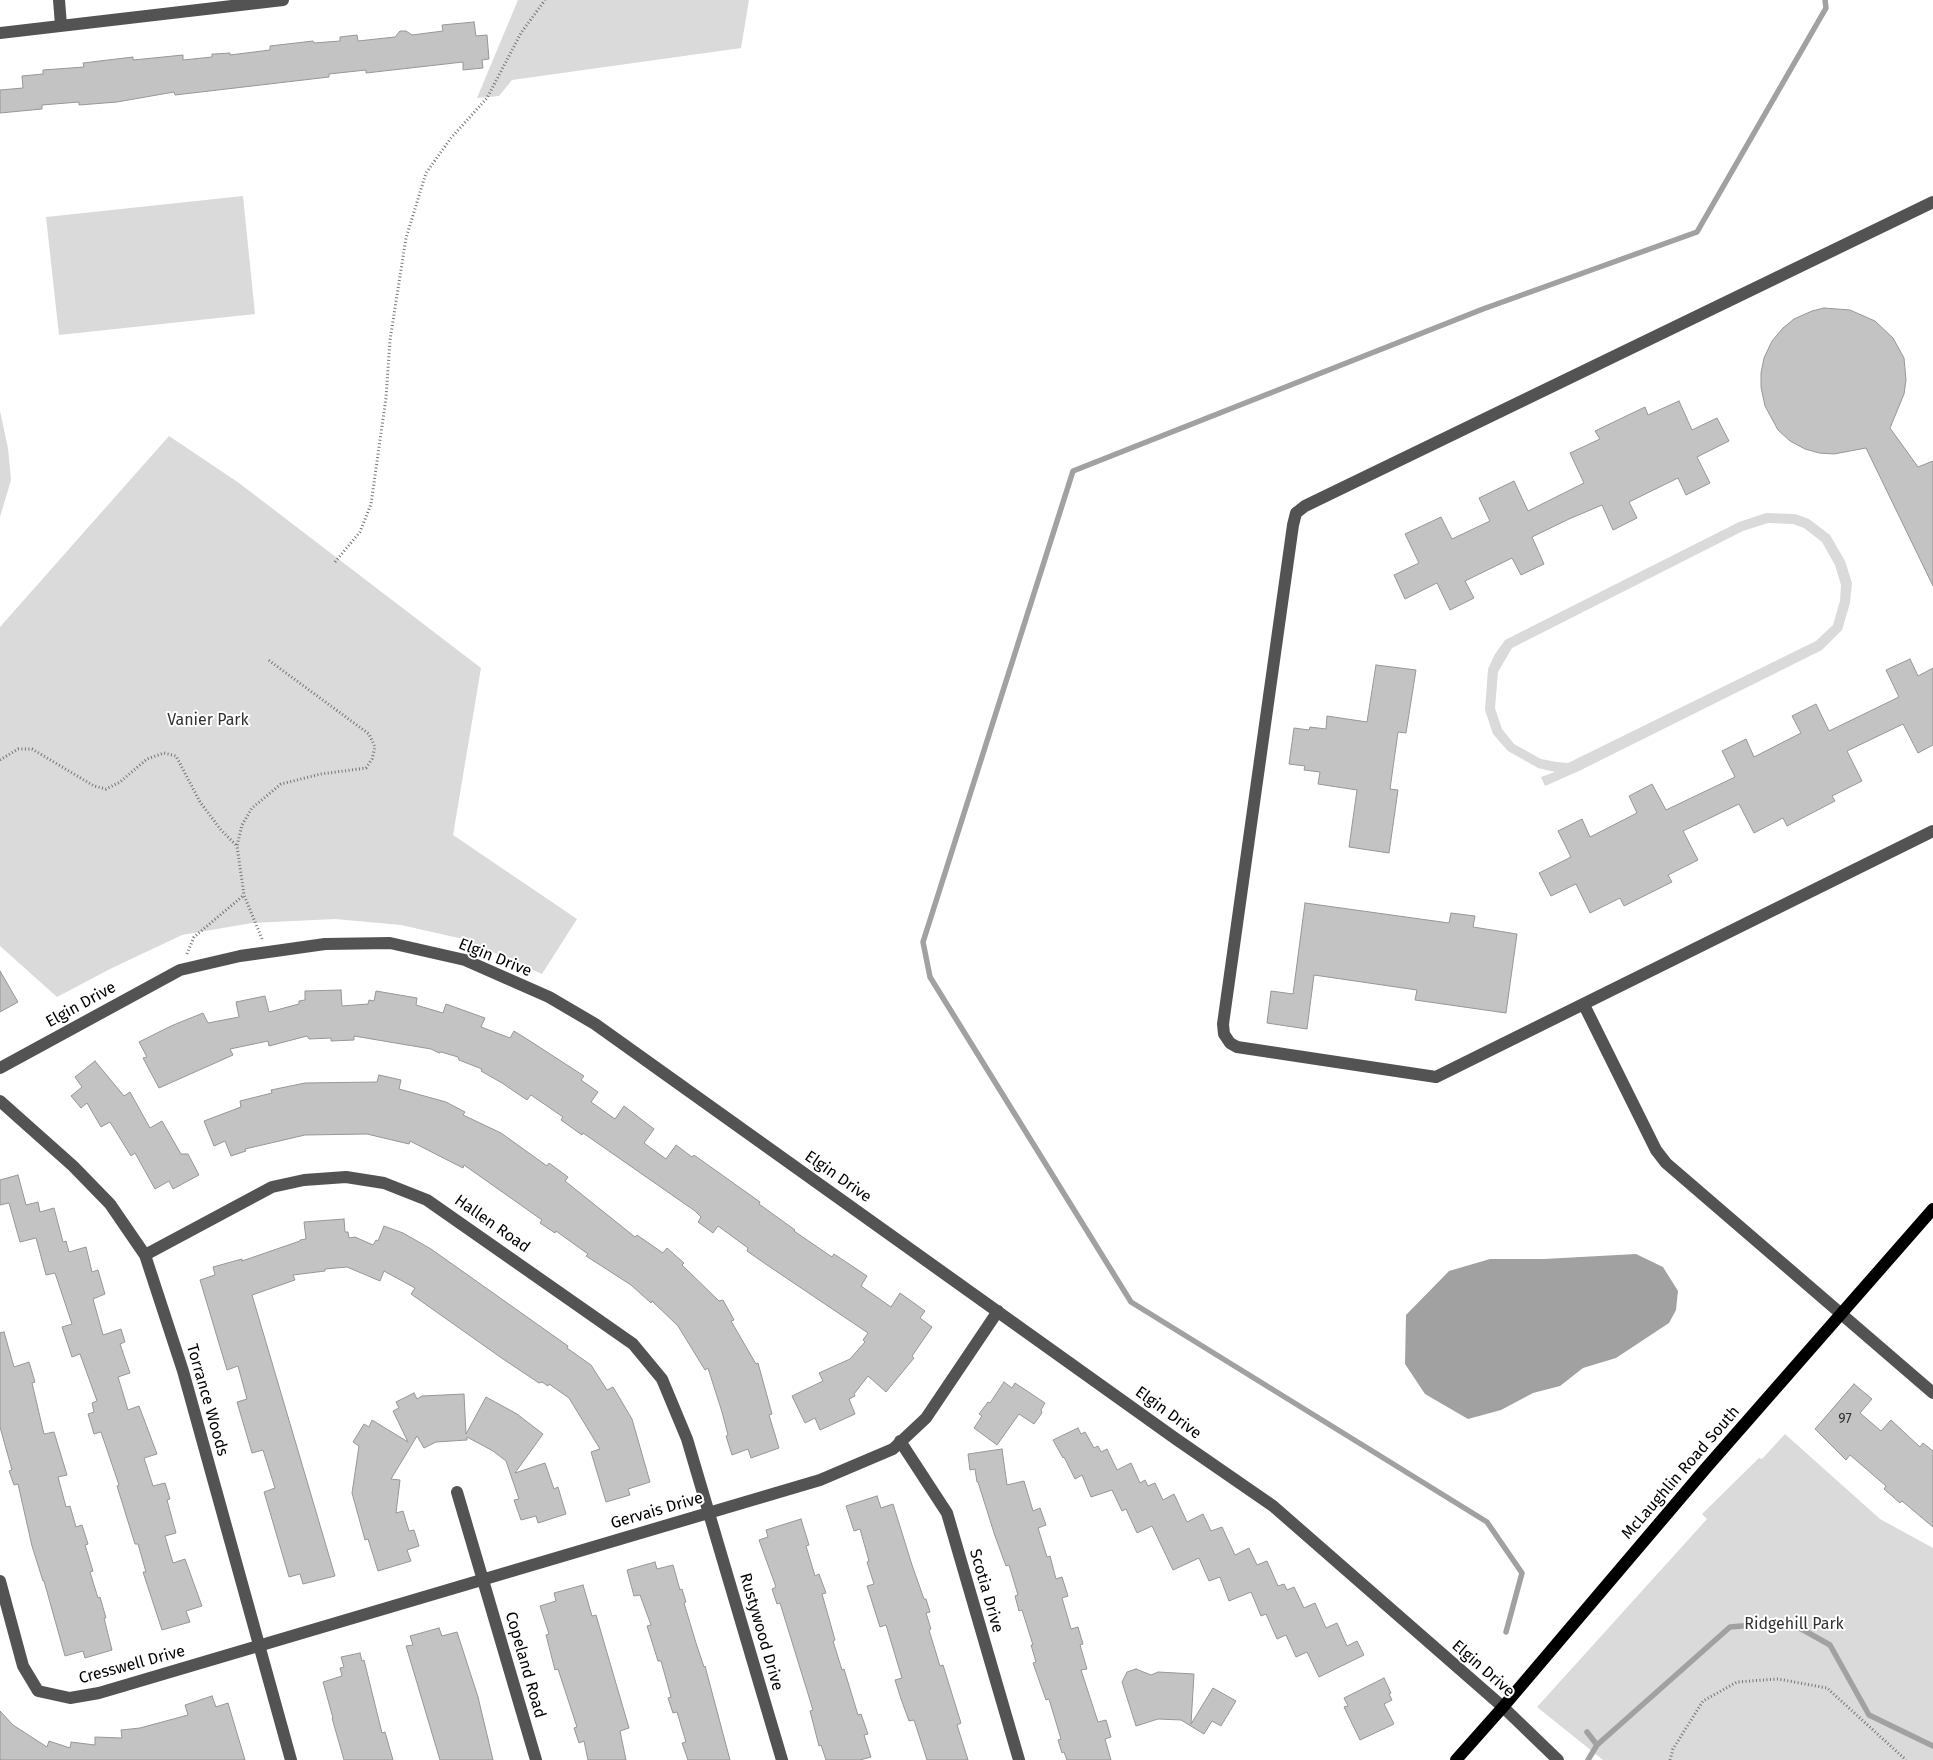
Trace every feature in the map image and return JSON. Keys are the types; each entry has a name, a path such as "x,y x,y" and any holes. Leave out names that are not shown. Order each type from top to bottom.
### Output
{"main road":[{"name":"McLaughlin Road South","path":"1456,1760 1841,1312 1933,1209"}],"street":[{"path":"59,0 61,25"},
{"path":"0,33 283,0"},
{"path":"1933,202 1305,506 1296,513 1223,1024 1224,1034 1237,1047 1436,1077 1933,831"},
{"name":"Elgin Drive","path":"0,1068 180,970 240,956 326,944 390,943 465,960 549,997 595,1024 1176,1439 1273,1506 1503,1707 1558,1760"},
{"path":"1584,1005 1656,1150 1666,1164 1841,1312 1933,1393"},
{"name":"Torrance Woods","path":"0,1101 73,1166 110,1204 145,1255 183,1371 291,1760"},
{"name":"Hallen Road","path":"145,1255 272,1187 304,1180 346,1178 384,1184 427,1200 633,1344 662,1379 687,1440 709,1513"},
{"name":"Gervais Drive","path":"260,1645 820,1480 893,1449 926,1418 998,1311"},
{"name":"Scotia Drive","path":"900,1441 947,1513 1019,1760"},
{"name":"Copeland Road","path":"457,1492 536,1760"},
{"name":"Rustywood Drive","path":"709,1513 782,1760"},
{"name":"Cresswell Drive","path":"0,1581 23,1666 38,1692 70,1698 99,1693 260,1645"}],"path":[{"path":"335,562 360,532 371,504 386,398 390,340 403,255 406,238 426,173 451,138 487,98 521,33 545,0"},
{"path":"267,659 369,734 375,747 372,758 366,768 321,774 281,784 252,808 242,825 237,846 244,895 268,952"},
{"path":"0,760 18,749 32,749 94,786 106,789 120,782 147,758 164,753 176,756 200,802 221,830 237,846"},
{"path":"180,970 194,937 244,895"},
{"path":"1670,1760 1673,1748 1703,1701 1737,1682 1778,1679 1827,1688 1906,1760"}],"green space":[{"path":"518,0 749,0 741,48 512,80 499,96 477,98"},
{"path":"243,196 255,314 59,335 46,217"},
{"path":"0,411 8,448 11,480 0,517"},
{"name":"Vanier Park","path":"169,436 239,483 481,668 453,835 577,919 542,974 463,939 401,925 335,919 252,923 182,935 110,969 57,997 0,946 0,627"},
{"path":"1766,513 1795,514 1809,519 1830,535 1845,561 1852,583 1850,603 1842,630 1822,650 1579,771 1545,786 1541,777 1555,772 1538,768 1508,751 1493,734 1485,710 1488,669 1495,654 1505,640 1739,522","holes":["1768,523 1793,524 1804,528 1822,542 1835,565 1841,585 1840,601 1833,625 1816,641 1568,763 1541,759 1514,744 1502,729 1495,708 1498,672 1512,648 1743,531"]},
{"name":"Ridgehill Park","path":"1785,1434 1880,1519 1933,1548 1933,1760 1603,1760 1537,1707 1707,1519 1702,1514 1759,1458 1762,1459"}],"shaded area":[{"path":"1636,1254 1663,1267 1678,1291 1676,1310 1669,1323 1616,1358 1583,1368 1560,1386 1533,1393 1501,1410 1468,1419 1425,1394 1405,1364 1406,1315 1449,1271 1490,1259 1544,1259"}],"building":[{"path":"474,22 476,36 487,35 489,59 482,60 483,68 463,70 463,62 366,73 366,70 329,74 329,77 175,95 174,92 117,102 79,105 79,102 42,105 42,109 0,113 0,90 23,88 22,76 43,74 43,70 84,67 83,63 133,57 133,60 183,55 183,60 212,57 212,54 230,53 230,55 270,50 270,46 313,41 314,43 340,41 340,37 357,35 358,41 395,37 400,31 406,31 412,35 443,31 442,25"},
{"path":"1824,308 1850,310 1875,321 1893,338 1904,358 1906,380 1904,394 1890,428 1918,467 1933,461 1933,586 1866,448 1834,454 1819,453 1805,449 1790,441 1778,430 1765,406 1761,387 1761,373 1764,358 1772,341 1794,319"},
{"path":"1679,401 1692,430 1717,418 1729,441 1697,457 1710,483 1686,495 1678,478 1629,502 1637,518 1613,530 1602,505 1532,537 1544,564 1521,575 1512,558 1465,581 1474,598 1450,610 1437,583 1405,599 1394,575 1419,563 1405,534 1441,517 1452,539 1490,521 1479,498 1514,481 1528,511 1584,483 1570,453 1600,439 1595,431 1645,407 1648,415"},
{"path":"1910,659 1918,676 1933,668 1933,745 1918,753 1903,724 1847,751 1862,781 1832,796 1835,801 1787,826 1783,818 1754,833 1739,804 1683,831 1698,860 1668,875 1672,882 1624,906 1620,898 1590,913 1576,884 1551,896 1539,873 1571,857 1558,831 1582,819 1590,837 1637,813 1629,796 1652,784 1666,810 1735,777 1722,751 1746,739 1754,757 1801,733 1792,716 1816,704 1829,731 1899,697 1886,670"},
{"path":"1376,665 1416,670 1406,733 1398,732 1390,789 1398,790 1389,853 1349,847 1357,790 1318,784 1320,772 1304,770 1305,766 1289,764 1294,728 1309,730 1310,727 1326,729 1327,716 1367,722"},
{"path":"1305,903 1449,923 1451,913 1475,916 1473,927 1517,934 1506,1013 1415,1000 1417,990 1314,975 1307,1029 1267,1023 1271,991 1293,994"},
{"path":"0,971 18,1002 0,1012"},
{"path":"341,990 342,1006 368,1004 369,1000 374,1001 376,991 417,998 416,1005 443,1013 446,1004 485,1018 481,1027 510,1038 514,1031 530,1041 584,1076 581,1080 598,1092 591,1102 615,1119 624,1106 654,1129 644,1143 666,1159 676,1145 692,1157 694,1155 760,1202 759,1204 794,1231 832,1257 834,1254 867,1276 861,1286 891,1307 900,1293 925,1311 920,1318 932,1327 912,1356 914,1358 886,1392 868,1376 854,1394 855,1396 849,1399 855,1414 820,1430 815,1418 805,1423 792,1396 823,1381 819,1373 850,1359 865,1342 863,1340 868,1333 747,1251 748,1248 718,1226 713,1233 698,1222 701,1217 695,1211 583,1133 582,1135 561,1120 563,1117 531,1095 527,1100 481,1071 482,1069 459,1060 458,1057 439,1053 431,1049 354,1036 354,1040 331,1041 331,1038 309,1039 307,1036 269,1046 268,1041 230,1049 233,1055 159,1088 143,1058 147,1057 139,1042 203,1013 208,1023 239,1017 236,1002 265,996 269,1012 299,1004 299,1001 305,1000 305,991"},
{"path":"95,1061 124,1096 130,1092 150,1128 162,1121 181,1154 188,1154 199,1175 173,1189 169,1181 155,1189 135,1153 131,1156 110,1122 101,1127 87,1103 81,1108 71,1096 82,1087 75,1077"},
{"path":"379,1075 401,1080 399,1089 446,1102 465,1112 463,1115 501,1133 547,1166 549,1163 568,1177 565,1181 635,1237 637,1235 663,1253 667,1248 684,1263 682,1265 719,1301 723,1300 734,1320 731,1321 756,1364 758,1363 772,1414 769,1415 779,1448 751,1458 748,1449 732,1455 726,1436 728,1435 722,1412 708,1368 705,1370 678,1326 652,1301 651,1303 631,1285 586,1256 588,1254 556,1231 555,1233 540,1223 542,1220 464,1165 463,1168 410,1141 409,1144 367,1134 305,1135 245,1149 246,1151 231,1156 225,1141 214,1146 204,1121 241,1107 240,1101 272,1093 271,1090 305,1083 377,1082"},
{"path":"18,1175 26,1205 38,1202 40,1212 54,1208 63,1242 66,1241 69,1252 86,1247 92,1272 98,1270 105,1294 93,1299 103,1335 121,1329 125,1342 120,1344 130,1373 118,1377 128,1410 139,1406 157,1454 144,1458 153,1486 165,1483 170,1499 167,1500 176,1533 165,1536 173,1563 185,1559 202,1606 186,1611 190,1622 162,1630 143,1572 146,1572 138,1544 135,1544 117,1486 119,1485 101,1432 94,1434 88,1414 94,1412 92,1403 97,1401 80,1354 72,1357 62,1327 72,1324 55,1273 46,1275 36,1238 20,1242 9,1203 0,1205 0,1180"},
{"path":"344,1219 345,1232 348,1232 349,1238 355,1237 373,1245 376,1240 378,1241 384,1226 403,1233 431,1249 568,1346 567,1348 591,1365 607,1390 613,1387 632,1419 650,1482 628,1489 630,1495 606,1502 591,1452 600,1449 569,1398 549,1384 548,1386 542,1382 539,1383 411,1294 415,1288 384,1271 380,1281 347,1267 293,1275 295,1280 252,1295 335,1576 303,1584 300,1574 289,1577 264,1492 275,1488 263,1450 252,1453 237,1402 247,1399 238,1366 227,1370 200,1280 215,1275 213,1267 242,1259 242,1261 306,1239 304,1222"},
{"path":"4,1332 14,1367 29,1362 35,1382 32,1383 44,1434 54,1432 67,1475 58,1477 66,1507 70,1506 76,1527 82,1525 88,1544 85,1545 93,1571 90,1572 106,1618 104,1618 112,1650 85,1658 83,1651 65,1656 32,1546 18,1484 14,1485 9,1471 12,1470 0,1427 0,1333"},
{"path":"1004,1382 1012,1388 1015,1383 1045,1403 1041,1410 1042,1413 1034,1424 1019,1414 997,1445 974,1428 982,1416 979,1414 988,1402 990,1403"},
{"path":"1854,1384 1872,1399 1860,1413 1881,1431 1891,1420 1920,1447 1923,1443 1933,1451 1933,1527 1902,1501 1900,1503 1884,1489 1886,1486 1850,1455 1846,1460 1815,1429"},
{"path":"414,1393 417,1399 422,1396 464,1394 466,1434 486,1397 517,1414 543,1434 515,1473 545,1463 554,1489 558,1487 566,1514 538,1523 536,1516 521,1520 514,1500 519,1499 506,1461 493,1451 467,1437 467,1440 436,1442 424,1448 417,1436 391,1479 400,1480 396,1513 403,1511 409,1531 414,1530 419,1546 407,1550 411,1561 378,1571 368,1539 365,1540 352,1493 359,1446 353,1442 364,1424 369,1427 372,1420 408,1442 393,1411 399,1408 396,1402"},
{"path":"1078,1428 1081,1434 1085,1432 1094,1448 1098,1446 1101,1452 1107,1449 1117,1470 1131,1463 1140,1483 1145,1480 1148,1486 1155,1483 1163,1500 1174,1494 1187,1522 1203,1514 1211,1531 1222,1527 1235,1555 1249,1548 1257,1565 1267,1561 1278,1586 1284,1584 1287,1590 1294,1587 1304,1608 1315,1603 1326,1628 1337,1623 1347,1646 1357,1641 1364,1655 1319,1677 1307,1652 1296,1657 1286,1635 1277,1639 1266,1614 1261,1616 1251,1592 1229,1601 1220,1577 1209,1581 1199,1558 1173,1570 1152,1526 1137,1533 1126,1509 1122,1511 1112,1490 1091,1497 1082,1475 1075,1479 1053,1440"},
{"path":"1002,1449 1007,1485 1024,1481 1033,1511 1040,1508 1046,1525 1038,1528 1047,1557 1050,1556 1056,1579 1062,1577 1068,1596 1062,1598 1071,1629 1078,1627 1083,1644 1080,1645 1087,1669 1081,1670 1098,1722 1106,1720 1111,1737 1105,1739 1111,1760 1067,1760 1064,1752 1062,1753 1058,1740 1061,1739 1049,1699 1046,1700 1033,1663 1036,1662 1031,1645 1033,1645 1022,1610 1019,1611 1015,1596 1018,1595 1009,1565 1006,1566 995,1536 977,1482 975,1469 970,1470 968,1454"},
{"path":"877,1496 881,1508 893,1504 912,1565 924,1599 926,1599 930,1612 926,1613 931,1629 929,1630 940,1666 943,1665 961,1723 957,1725 968,1760 927,1760 914,1720 909,1721 901,1699 895,1680 902,1678 886,1625 880,1627 867,1586 874,1584 860,1529 854,1531 846,1506"},
{"path":"801,1519 809,1545 806,1546 815,1576 819,1574 826,1593 822,1594 842,1670 844,1669 858,1715 861,1714 868,1734 864,1735 871,1757 860,1760 826,1760 821,1745 819,1746 810,1711 813,1710 780,1603 777,1604 772,1589 776,1587 759,1540 768,1537 766,1530"},
{"path":"655,1562 657,1569 673,1565 680,1590 682,1589 686,1602 684,1603 696,1643 705,1666 730,1760 688,1760 682,1743 686,1742 677,1712 673,1713 668,1698 671,1697 661,1661 658,1661 647,1626 651,1625 640,1595 634,1596 627,1570"},
{"path":"583,1585 592,1616 596,1615 629,1728 620,1731 626,1760 588,1760 584,1741 579,1743 574,1728 577,1727 558,1669 555,1670 546,1635 549,1634 540,1606 556,1601 554,1593"},
{"path":"439,1628 442,1636 457,1632 478,1697 493,1760 440,1760 406,1646 413,1645 410,1636"},
{"path":"360,1653 362,1661 364,1660 382,1733 385,1732 393,1760 344,1760 323,1682 342,1676 340,1668 344,1667 341,1657"},
{"path":"1136,1669 1151,1675 1158,1672 1194,1674 1191,1724 1213,1688 1236,1701 1221,1726 1212,1721 1204,1734 1181,1720 1158,1719 1136,1726 1122,1682 1127,1672"},
{"path":"1384,1678 1392,1700 1384,1704 1394,1724 1360,1740 1344,1707 1348,1706 1344,1698"},
{"path":"212,1696 216,1707 228,1703 245,1760 0,1760 0,1711 13,1725 47,1747 49,1741 70,1748 71,1742 95,1745 95,1737 122,1738 121,1730 140,1728 188,1715 185,1705"}],"waterway":[{"path":"1506,1632 1522,1573 1487,1522 1131,1302 930,977 923,942 1073,471 1483,309 1697,232 1826,8 1825,0"},
{"path":"1588,1760 1597,1745 1730,1627 1789,1622 1830,1645 1869,1715 1933,1746"},
{"path":"1587,1732 1597,1745"}]}
